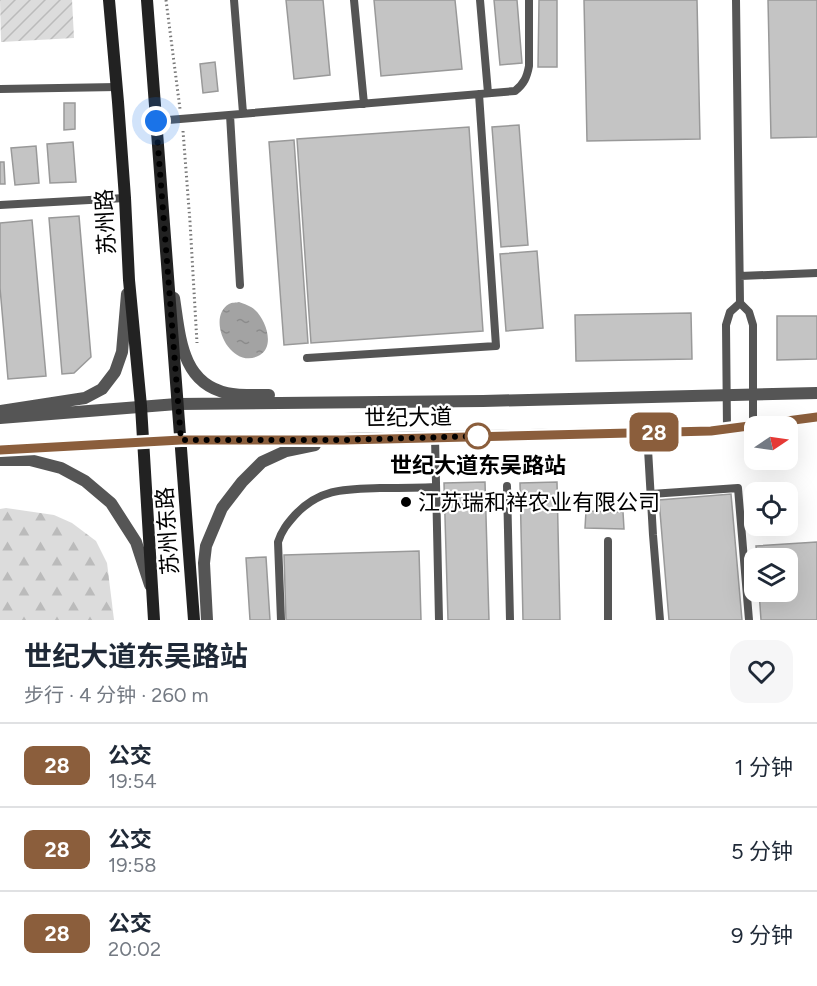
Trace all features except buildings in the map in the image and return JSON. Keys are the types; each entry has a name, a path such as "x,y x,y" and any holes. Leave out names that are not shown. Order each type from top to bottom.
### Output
{"main road":[{"name":"苏州路","path":"109,0 142,441"},
{"path":"147,0 181,440"},
{"name":"苏州东路","path":"181,440 194,620"},
{"name":"苏州东路","path":"142,441 154,620"}],"street":[{"path":"165,237 183,350 197,377 212,389 229,394 483,401"},
{"path":"0,411 85,398 102,388 115,372 122,352 129,280"},
{"name":"世纪大道","path":"0,418 177,404 483,401 817,393"},
{"name":"世纪大道","path":"798,419 817,417"},
{"name":"世纪大道","path":"0,450 142,441 344,440 711,431 744,426"},
{"path":"207,620 204,563 206,546 222,508 242,482 262,462 286,451 344,440"},
{"path":"0,460 30,460 61,468 85,481 111,503 135,542 152,590"}],"lane":[{"path":"234,0 243,113"},
{"path":"354,0 364,104"},
{"path":"307,358 496,346 480,0"},
{"path":"156,121 515,91 522,86 528,76 530,66 529,0"},
{"path":"736,0 740,303 749,312 753,325 753,416"},
{"path":"0,89 117,87"},
{"path":"230,115 240,285"},
{"path":"0,205 125,198"},
{"path":"740,276 817,273"},
{"path":"727,429 726,325 730,312 740,303"},
{"path":"647,432 660,620"},
{"path":"435,437 439,620"},
{"path":"507,486 510,620"},
{"path":"281,620 278,542 282,530 305,505 334,491 436,487"},
{"path":"651,494 738,488 749,620"},
{"path":"608,541 608,620"}],"path":[{"path":"166,0 182,119 197,342"}],"green space":[{"path":"0,0 72,0 74,38 1,42"},
{"path":"0,509 54,515 72,523 96,541 107,563 114,620 0,620"}],"water":[{"path":"239,302 255,310 263,320 268,339 265,351 260,355 249,358 240,356 231,350 221,331 222,311 229,304"}],"bus line":[{"name":"28","path":"0,450 142,441 344,440 711,431 817,417"}],"place":[{"name":"世纪大道东吴路站","path":"478,436"},
{"name":"江苏瑞和祥农业有限公司","path":"406,502"}],"route":[{"path":"156,121 181,440 344,440 482,436 478,436"}]}
